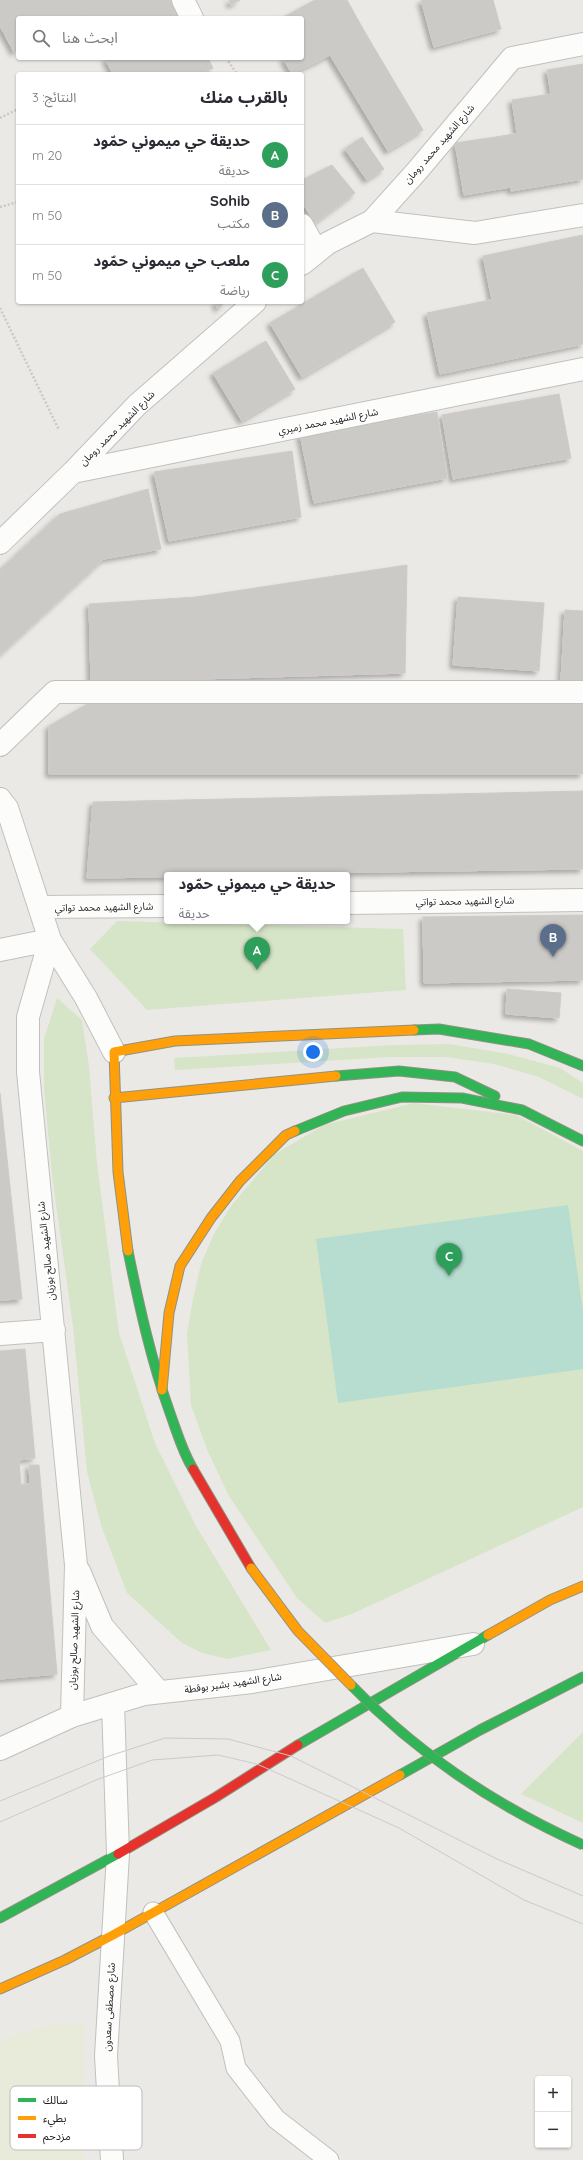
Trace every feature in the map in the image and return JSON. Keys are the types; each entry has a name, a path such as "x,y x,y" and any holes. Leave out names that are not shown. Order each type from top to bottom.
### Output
{"main road":[{"path":"583,1066 529,1044 439,1030 258,1036 175,1041 114,1052 114,1098 118,1172 127,1246 142,1319 162,1390 185,1456 251,1568 299,1632 363,1698 416,1746 487,1795 552,1832 583,1845"},
{"path":"114,1098 309,1078 399,1071 454,1077 583,1140"},
{"path":"162,1390 169,1313 180,1266 211,1218 240,1181 286,1135 344,1111 402,1097 462,1098 522,1110"},
{"path":"550,1600 572,1579"},
{"path":"0,1918 118,1854 216,1797 302,1742 550,1600 583,1586"},
{"path":"0,1989 65,1960 480,1730 583,1677"}],"street":[{"path":"183,0 191,16"},
{"name":"شارع الشهيد محمد رومان","path":"310,258 328,243 372,221 418,171 512,58 583,44"},
{"path":"372,221 475,233 583,215"},
{"path":"304,233 310,258"},
{"name":"شارع الشهيد محمد رومان","path":"0,543 73,472 137,405 253,304"},
{"name":"شارع الشهيد محمد زميري","path":"73,472 583,369"},
{"path":"0,745 56,692 583,692"},
{"path":"0,799 7,808 50,940 86,998 114,1052"},
{"name":"شارع الشهيد محمد تواتي","path":"350,903 583,900"},
{"name":"شارع الشهيد محمد تواتي","path":"40,907 164,906"},
{"path":"0,950 50,940"},
{"name":"شارع الشهيد صالح بوزيان","path":"50,940 28,1017 28,1072 76,1565 72,1716"},
{"path":"0,1334 54,1330"},
{"name":"شارع الشهيد صالح بوزيان","path":"76,1565 102,1626 159,1692"},
{"name":"شارع الشهيد بشير بوقطة","path":"0,1749 72,1716 144,1694 252,1682 474,1644"},
{"name":"شارع مصطفى سعدون","path":"108,2086 106,2056 118,1854 113,1704"},
{"name":"شارع مصطفى سعدون","path":"111,2150 112,2160"}],"lane":[{"path":"153,1912 230,2041 236,2068 276,2119 329,2160"}],"path":[{"path":"227,60 236,72"},
{"path":"0,118 16,111"},
{"path":"0,207 16,203"},
{"path":"0,308 59,430"}],"green space":[{"path":"117,921 164,922 164,924 224,924 403,929 406,990 147,1010 90,949"},
{"path":"57,998 82,1020 89,1066 97,1163 119,1333 155,1443 196,1526 271,1650 227,1659 202,1653 182,1643 127,1593 102,1528 87,1472 73,1327 52,1175 44,1089 44,1039"},
{"path":"450,1044 508,1054 560,1068 583,1083 583,1099 539,1077 494,1064 446,1057 391,1057 175,1070 174,1058 393,1045"},
{"path":"414,1103 516,1115 583,1151 583,1507 352,1614 325,1623 297,1598 229,1496 208,1452 191,1405 187,1334 201,1264 214,1234 231,1206 275,1154 324,1125"},
{"path":"568,1205 583,1312 583,1369 338,1403 316,1239"},
{"path":"583,1732 583,1823 521,1794"},
{"path":"84,2021 84,2086 10,2086 10,2150 83,2150 83,2160 0,2160 0,2041 42,2027"}],"building":[{"path":"0,0 74,0 82,16 16,16 16,51 14,52 0,26"},
{"path":"74,0 177,0 185,16 82,16"},
{"path":"229,0 240,0 231,5"},
{"path":"315,0 347,0 366,34 330,55 296,72 291,72 284,60 304,60 304,16 286,16"},
{"path":"421,0 493,0 501,29 434,47"},
{"path":"366,34 423,130 388,151 330,55"},
{"path":"106,60 209,60 213,68 205,72 112,72"},
{"path":"583,64 583,179 565,182 547,70"},
{"path":"551,94 556,127 517,133 512,100"},
{"path":"556,127 565,182 511,191 502,136"},
{"path":"502,136 511,187 464,195 455,143"},
{"path":"362,137 384,169 367,180 345,149"},
{"path":"332,165 355,193 315,223 304,205 304,179"},
{"path":"583,235 583,281 492,300 483,256"},
{"path":"363,268 395,322 302,377 270,323"},
{"path":"583,281 583,344 440,374 427,313"},
{"path":"216,304 223,304 218,309"},
{"path":"266,341 295,389 242,421 213,373"},
{"path":"559,394 571,458 453,479 442,415"},
{"path":"437,412 447,478 314,503 300,434"},
{"path":"292,451 301,517 169,541 154,472"},
{"path":"148,489 161,549 104,559 0,655 0,570 60,514"},
{"path":"407,565 405,673 200,679 196,597"},
{"path":"196,597 200,679 91,683 89,604"},
{"path":"458,597 544,603 539,671 453,665"},
{"path":"565,610 583,611 583,681 561,680"},
{"path":"494,620 496,646 470,648 468,622"},
{"path":"91,702 583,702 583,774 49,774 49,726"},
{"path":"583,791 583,869 350,872 164,872 164,877 87,878 93,802"},
{"path":"583,915 583,980 424,983 423,917"},
{"path":"507,989 561,993 559,1018 506,1014"},
{"path":"0,1093 22,1299 0,1300"},
{"path":"25,1349 35,1458 19,1460 21,1485 30,1484 29,1465 39,1465 57,1674 0,1679 0,1351"}],"tram line":[{"path":"0,1801 109,1756 165,1738 228,1739 291,1756 497,1859 583,1896"},
{"path":"0,1822 96,1780 152,1760 218,1755 257,1764 399,1828 524,1900 583,1924"}],"traffic: fast":[{"path":"414,1030 439,1029 529,1044 583,1066"},
{"path":"336,1076 399,1071 455,1077 495,1096"},
{"path":"295,1131 344,1111 402,1097 462,1098 522,1110 583,1141"},
{"path":"128,1251 151,1353 180,1441 193,1469"},
{"path":"298,1745 488,1635"},
{"path":"400,1775 480,1730 583,1677"},
{"path":"351,1685 403,1734 431,1756 489,1795 519,1813 583,1845"},
{"path":"0,1918 118,1854"}],"traffic: slow":[{"path":"114,1052 175,1041 414,1030"},
{"path":"114,1052 118,1172 128,1251"},
{"path":"114,1098 336,1076"},
{"path":"162,1390 169,1313 180,1266 211,1218 240,1181 286,1135 295,1131"},
{"path":"251,1568 298,1631 351,1685"},
{"path":"488,1635 550,1600 583,1586"},
{"path":"113,1935 400,1775"},
{"path":"0,1989 65,1960 113,1935"}],"traffic: jam":[{"path":"193,1469 251,1568"},
{"path":"118,1854 216,1797 298,1745"}],"place":[{"name":"Sohib","path":"553,957"},
{"name":"حديقة حي ميموني حمّود","path":"257,970"},
{"name":"ملعب حي ميموني حمّود","path":"449,1276"}]}
